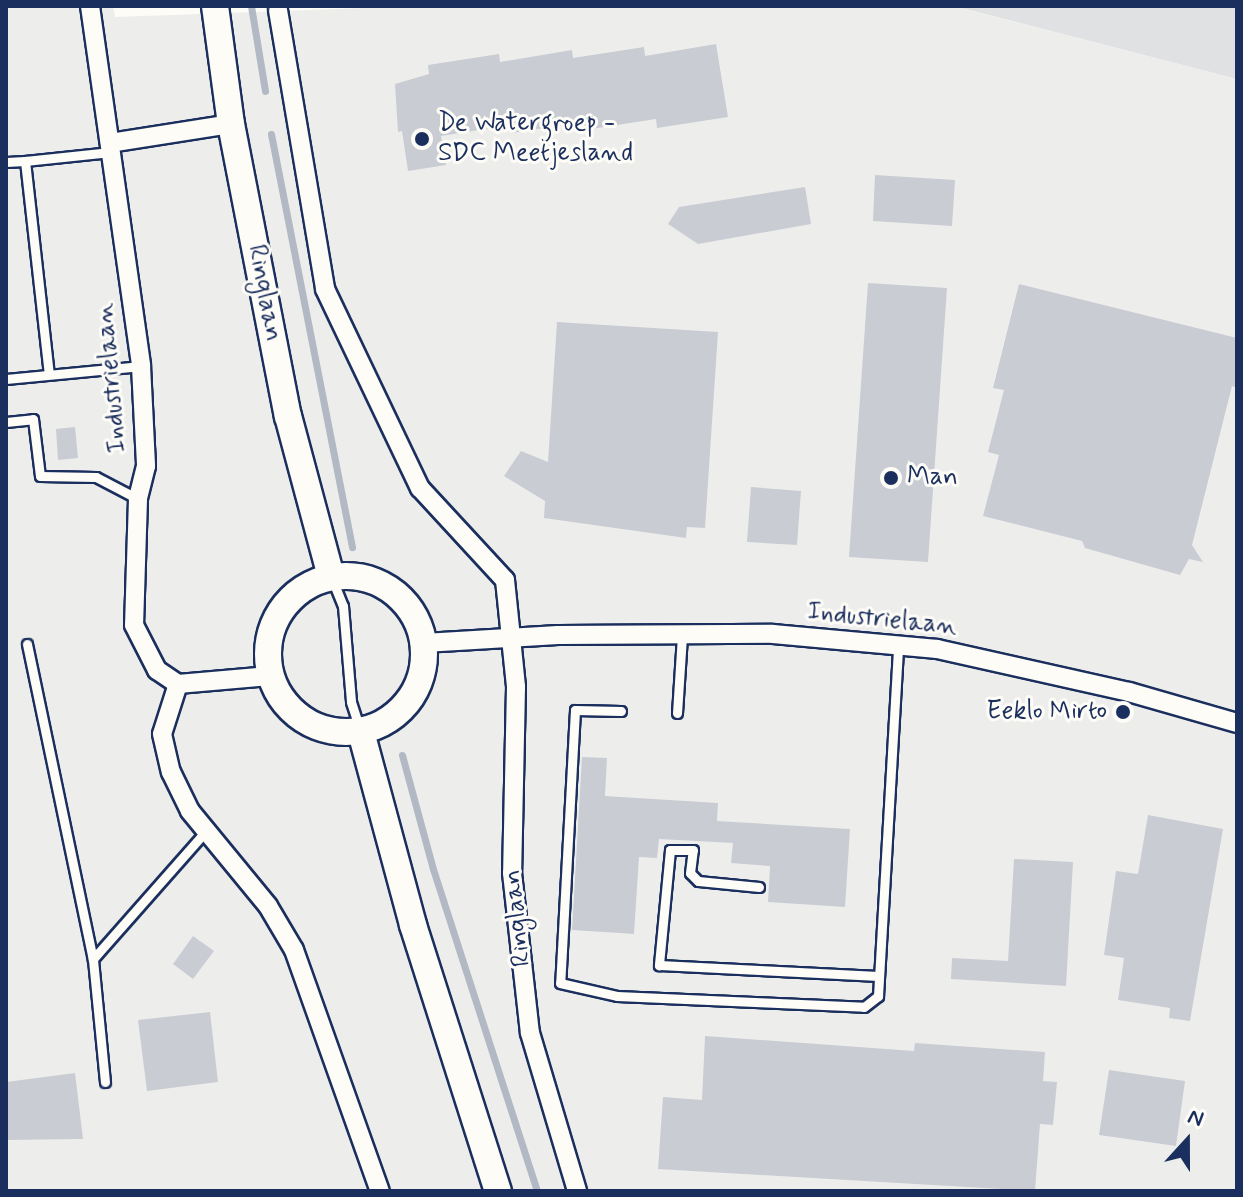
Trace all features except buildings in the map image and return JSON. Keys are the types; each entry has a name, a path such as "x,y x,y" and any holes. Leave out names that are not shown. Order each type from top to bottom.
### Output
{"main road":[{"name":"Ringlaan","path":"215,6 231,124 288,416 331,576"},
{"path":"331,576 379,582 397,594 410,608 424,643 424,670 413,696 393,717 361,732 315,727 296,715 270,676 269,635 277,615 293,596 331,576"},
{"path":"361,732 413,925 498,1191"}],"street":[{"name":"Industrielaan","path":"90,6 141,366 146,466 138,499 134,625 157,670 178,684"},
{"path":"278,10 325,289 420,488 505,580 514,637"},
{"path":"110,147 231,124"},
{"name":"Industrielaan","path":"424,643 514,637 773,634 898,645 937,649 1115,688 1237,723"},
{"name":"Ringlaan","path":"514,637 511,846 523,970 534,1046 577,1191"},
{"path":"270,676 178,684 167,705 162,734 171,772 205,832 268,906 294,950 380,1191"}],"lane":[{"path":"6,162 110,147"},
{"path":"25,161 49,374"},
{"path":"6,379 141,366"},
{"path":"6,422 33,419 40,476 96,477 138,499"},
{"path":"331,576 343,606 351,702 361,732"},
{"path":"677,713 682,635"},
{"path":"27,644 93,959 105,1082"},
{"path":"621,711 575,710 560,983 617,996 864,1007 878,996 898,645"},
{"path":"93,959 205,832"},
{"path":"759,887 698,881 690,873 693,850 670,850 659,965 879,976"}],"shaded area":[{"path":"6,6 113,6 115,17 418,6 953,6 1237,79 1237,1191 6,1191"},
{"path":"959,6 1237,6 1237,79 958,7"}],"waterway":[{"path":"251,6 265,91"},
{"path":"271,134 352,547"},
{"path":"402,755 433,869 537,1191"}],"place":[{"name":"De Watergroep - SDC Meetjesland","path":"422,139"},
{"name":"Man","path":"891,478"},
{"name":"Eeklo Mirto","path":"1123,712"}]}
